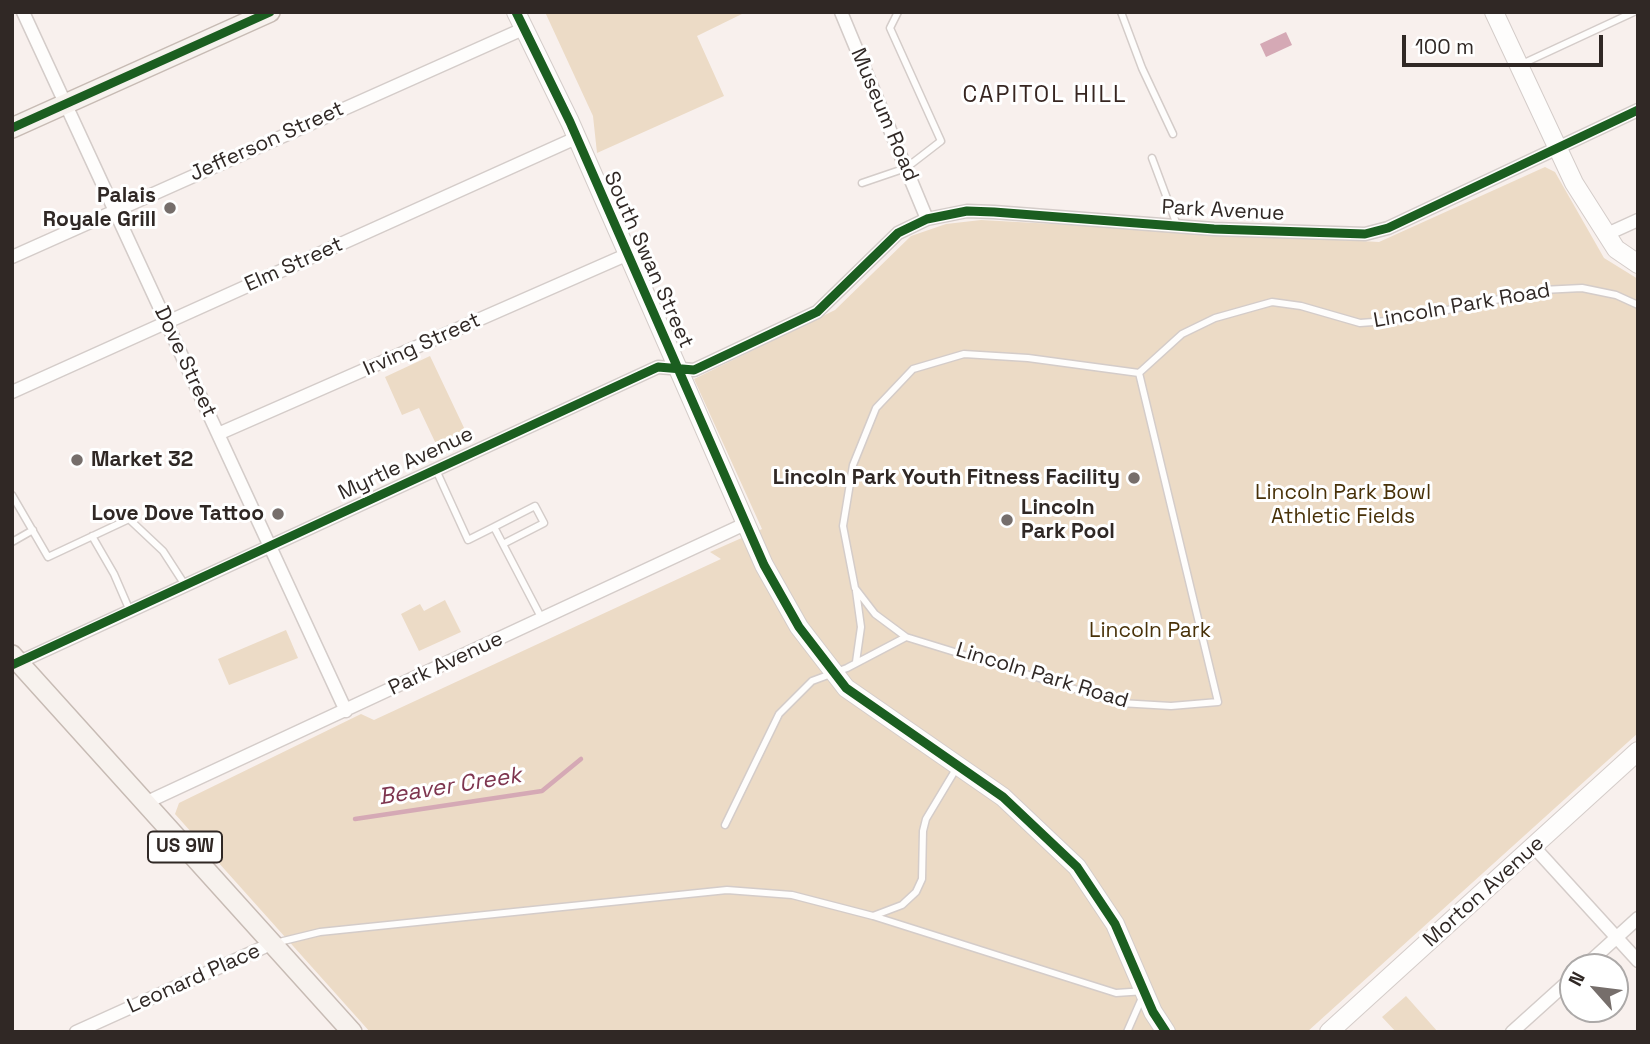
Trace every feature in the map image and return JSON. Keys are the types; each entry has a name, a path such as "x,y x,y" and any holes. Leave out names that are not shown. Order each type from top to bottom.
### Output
{"main road":[{"path":"12,128 270,12"},
{"name":"US 9W","path":"14,660 352,1032"}],"street":[{"name":"Dove Street","path":"23,12 346,711"},
{"name":"South Swan Street","path":"516,12 576,138 764,565 799,627 846,688 1003,797 1077,867 1115,924 1153,1012 1166,1032"},
{"name":"Museum Road","path":"841,12 927,219"},
{"path":"1494,12 1558,149 1605,235 1616,249 1638,264"},
{"name":"Jefferson Street","path":"12,257 523,29"},
{"name":"Park Avenue","path":"817,312 898,233 927,219 967,211 1178,226 1365,234 1388,228 1638,110"},
{"name":"Elm Street","path":"12,392 576,138"},
{"path":"1605,235 1638,220"},
{"name":"Irving Street","path":"218,434 626,255"},
{"name":"Myrtle Avenue","path":"14,660 130,611 658,367 694,370 817,312"},
{"name":"Park Avenue","path":"145,803 747,523"},
{"name":"Morton Avenue","path":"1329,1032 1638,751"},
{"path":"1534,847 1638,961"},
{"path":"1599,953 1638,918"},
{"name":"Leonard Place","path":"76,1032 273,943"},
{"path":"1513,1032 1559,990"}],"lane":[{"path":"862,183 906,168 942,141 890,29 898,12"},
{"path":"1121,12 1131,32 1142,68 1173,134"},
{"path":"1519,65 1634,12"},
{"path":"1152,158 1178,226"},
{"name":"Lincoln Park Road","path":"1139,373 1181,334 1215,318 1272,302 1301,306 1360,323 1400,320 1542,290 1582,288 1616,295 1638,305"},
{"name":"Lincoln Park Road","path":"856,662 861,627 844,526 853,465 876,408 914,369 964,354 1028,358 1139,373"},
{"name":"Lincoln Park Road","path":"855,587 875,614 906,637 1120,703 1171,706 1219,702 1139,373"},
{"path":"436,470 468,540 535,506 544,523 503,544"},
{"path":"12,495 48,557 129,519 163,551 185,585"},
{"path":"494,527 541,620"},
{"path":"12,542 33,530"},
{"path":"92,536 130,611"},
{"path":"726,825 779,714 811,681 833,674 906,637"},
{"path":"873,916 902,905 916,892 922,879 923,831 926,818 958,766"},
{"path":"273,943 320,932 727,890 792,895 873,916 1116,993 1144,991 1128,1032"}],"green space":[{"path":"545,12 746,12 697,36 724,96 597,153 593,116"},
{"name":"Lincoln Park","path":"1545,167 1555,172 1604,258 1638,279 1638,733 1307,1032 370,1032 175,814 179,803 361,714 374,720 721,559 710,552 762,529 694,379 835,310 911,236 946,224 981,220 1379,242"},
{"path":"430,356 466,432 436,444 419,408 402,415 385,377"},
{"path":"445,600 461,632 419,651 401,614 420,604 424,611"},
{"path":"286,630 298,658 229,685 218,659"},
{"path":"1406,996 1438,1032 1396,1032 1382,1017"}],"shaded area":[{"path":"1286,32 1292,45 1266,57 1260,44"}],"waterway":[{"name":"Beaver Creek","path":"355,819 542,791 581,759"}],"cycle path":[{"path":"12,128 270,12"},
{"path":"516,12 570,122 764,565 799,627 846,688 1003,797 1077,867 1115,924 1153,1012 1166,1032"},
{"path":"12,665 658,367 694,370 817,312 898,233 927,219 967,211 1214,229 1365,234 1388,228 1638,110"}],"place":[{"name":"Palais Royale Grill","path":"170,208"},
{"name":"Market 32","path":"77,460"},
{"name":"Lincoln Park Youth Fitness Facility","path":"1134,478"},
{"name":"Love Dove Tattoo","path":"278,514"},
{"name":"Lincoln Park Pool","path":"1007,520"}],"district":[{"name":"CAPITOL HILL","path":"1045,96"}],"park label":[{"name":"Lincoln Park Bowl Athletic Fields","path":"1343,505"}]}
